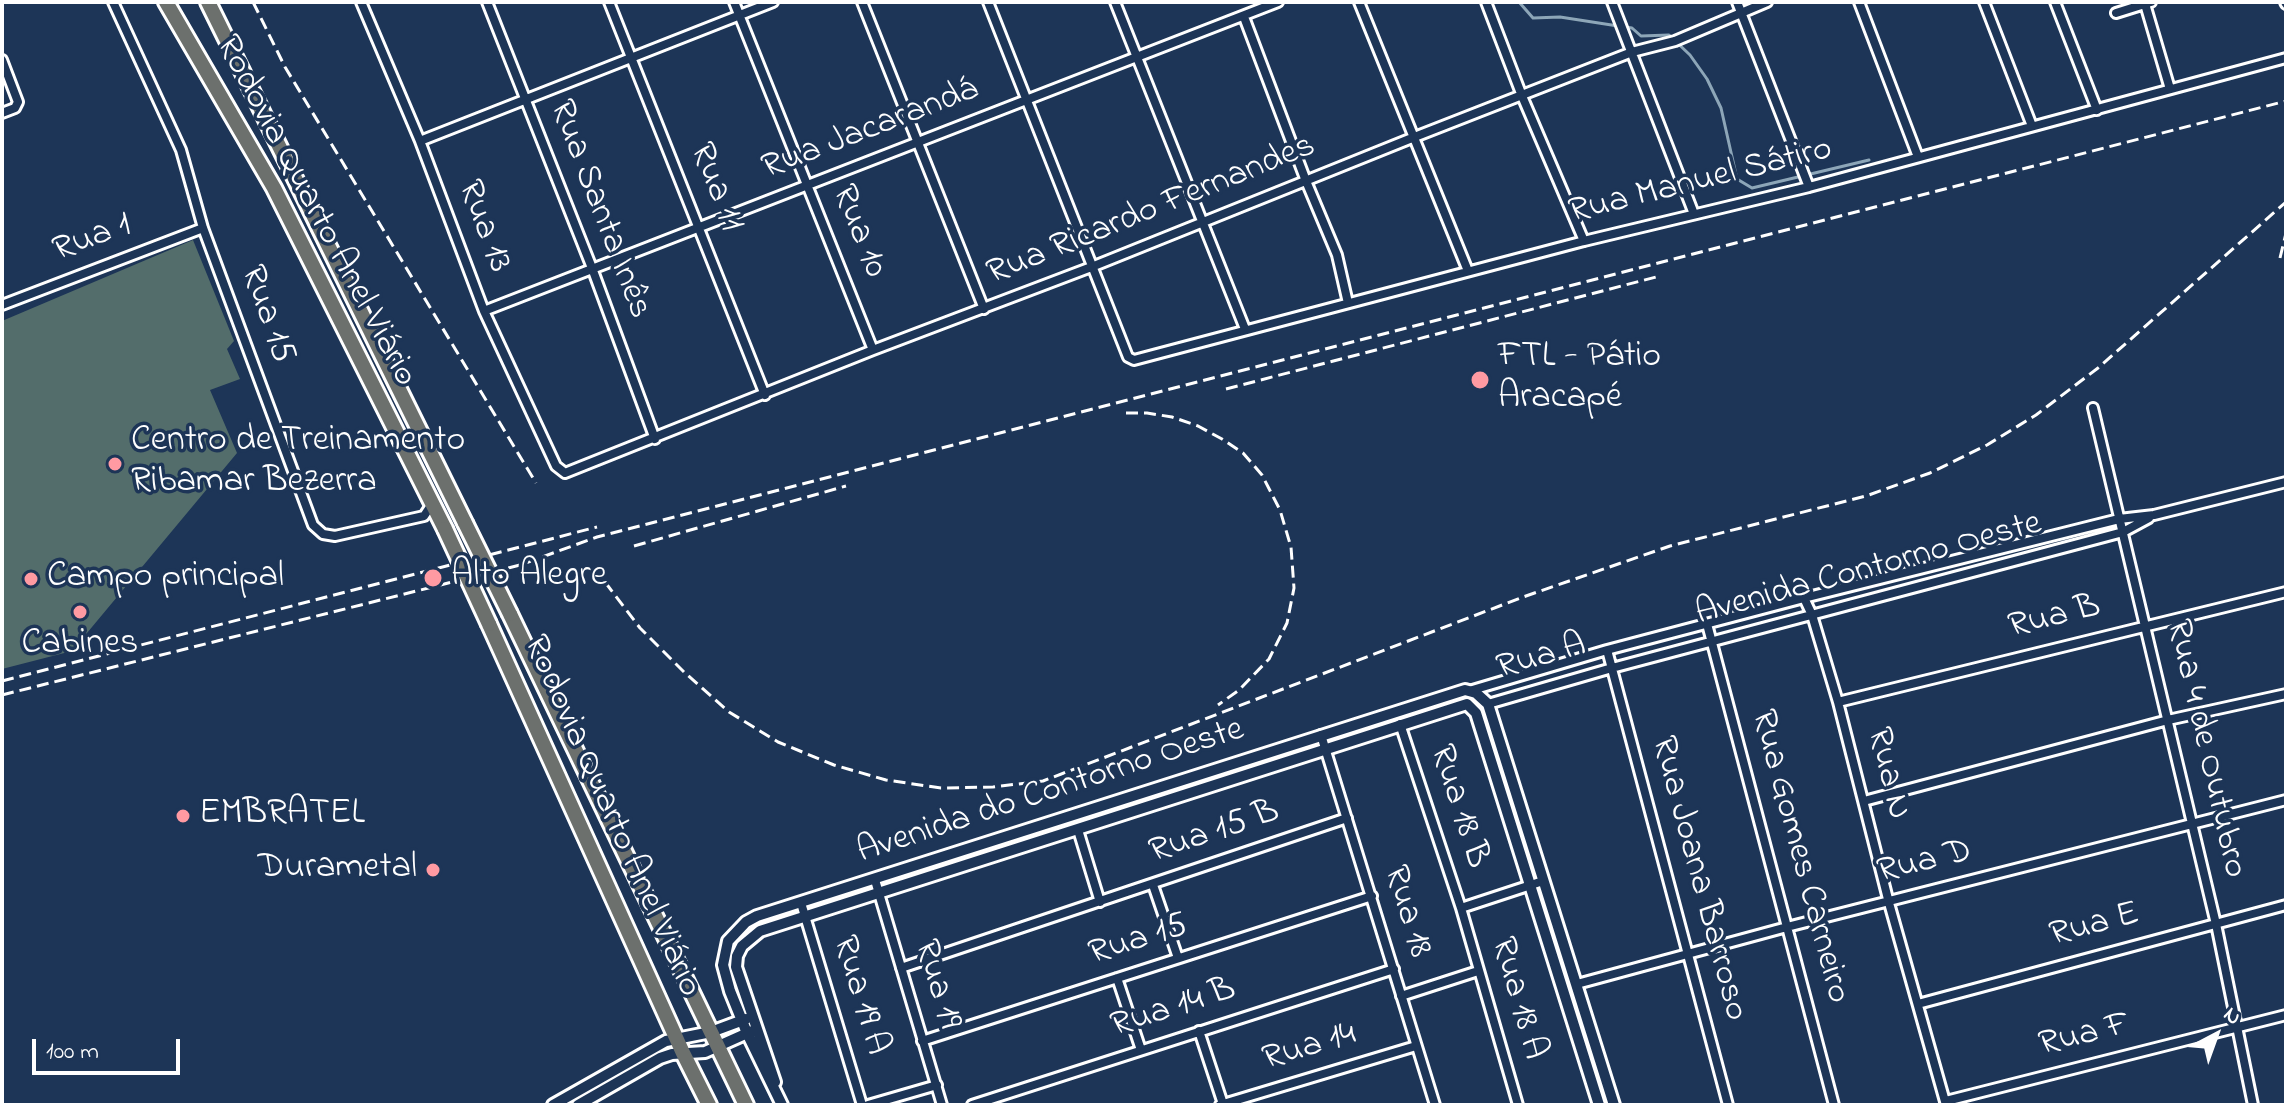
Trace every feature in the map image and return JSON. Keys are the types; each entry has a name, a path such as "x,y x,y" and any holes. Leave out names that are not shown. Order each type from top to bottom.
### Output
{"highway":[{"name":"Rodovia Quarto Anel Viário","path":"166,2 274,188 445,529 709,1105"},
{"name":"Rodovia Quarto Anel Viário","path":"208,2 510,614 746,1105"}],"street":[{"name":"Rua 15","path":"113,2 181,150 203,228 313,525 323,534 335,536 424,516 432,504"},
{"name":"Rua 13","path":"361,2 420,141 484,311 559,469"},
{"name":"Rua Santa Inês","path":"487,2 592,268 655,439"},
{"name":"Rua 11","path":"609,2 765,395"},
{"name":"Rua 10","path":"734,2 873,350"},
{"path":"420,141 773,2"},
{"path":"862,2 984,309"},
{"path":"988,2 1094,266"},
{"path":"1115,2 1245,329"},
{"name":"Rua Jacarandá","path":"484,311 1278,2"},
{"path":"1359,2 1468,271"},
{"path":"1486,2 1584,241"},
{"path":"1612,2 1694,214"},
{"path":"1737,2 1809,187"},
{"name":"Rua Ricardo Fernandes","path":"559,469 565,473 655,439 1412,138 1632,52 1675,41 1767,2"},
{"path":"1859,2 1918,157"},
{"path":"1984,2 2032,126"},
{"path":"2055,2 2097,110"},
{"path":"2116,13 2148,3 2170,89"},
{"path":"1244,17 1337,255 1348,303"},
{"name":"Rua Manuel Sátiro","path":"1094,266 1130,358 1134,360 1584,241 1809,187 2286,58"},
{"path":"2,60 17,98 17,105 2,113"},
{"name":"Rua 1","path":"2,305 203,228"},
{"name":"Rua 4 de Outubro","path":"2093,408 2216,924 2253,1105"},
{"name":"Avenida Contorno Oeste","path":"1468,691 1607,650 1804,598 2119,519 2154,515 2286,482"},
{"name":"Avenida Contorno Oeste","path":"1612,668 2123,532 2154,515"},
{"path":"1976,555 1979,571"},
{"name":"Rua B","path":"1838,702 2286,592"},
{"name":"Rua N","path":"1804,598 1838,702 1889,903 1946,1103"},
{"name":"Rua Gomes Carneiro","path":"1707,624 1834,1105"},
{"path":"1607,650 1612,668"},
{"path":"1570,661 1575,679"},
{"path":"1546,668 1551,685"},
{"name":"Rua A","path":"1488,704 1612,668"},
{"name":"Rua Joana Barroso","path":"1612,668 1728,1105"},
{"path":"1468,691 1488,704 1614,1105"},
{"name":"Avenida do Contorno Oeste","path":"753,1031 742,1020 723,965 728,941 757,916 1449,694 1468,691"},
{"path":"1864,801 2168,720 2286,694"},
{"name":"Avenida do Contorno Oeste","path":"753,1031 754,1016 736,967 742,946 760,931 1467,704 1476,713 1528,886"},
{"name":"Rua 18 B","path":"1400,724 1461,908"},
{"name":"Rua 18","path":"1321,735 1435,1105"},
{"path":"1202,773 1207,788"},
{"path":"1178,781 1183,796"},
{"name":"Rua D","path":"1577,984 1787,927 2286,800"},
{"name":"Rua 15 B","path":"901,968 1347,818"},
{"path":"1078,830 1100,902"},
{"path":"1024,832 1029,845"},
{"path":"999,840 1003,853"},
{"name":"Rua 19","path":"875,880 942,1105"},
{"path":"1461,908 1543,881"},
{"path":"1153,885 1178,958"},
{"path":"1528,886 1599,1105"},
{"name":"Rua 15","path":"922,1041 1372,896"},
{"name":"Rua 19 A","path":"801,903 865,1105"},
{"name":"Rua E","path":"1918,1004 2286,905"},
{"name":"Rua 18 A","path":"1461,908 1518,1105"},
{"name":"Rua 14 B","path":"972,1105 1394,969"},
{"path":"1401,996 1478,971"},
{"path":"1117,978 1141,1050"},
{"name":"Rua F","path":"1946,1103 2286,1015"},
{"path":"553,1105 666,1041 711,1032 754,1016"},
{"path":"578,1105 660,1058 719,1048 753,1031 780,1101"},
{"path":"1199,1031 1222,1104"},
{"name":"Rua 14","path":"1222,1104 1416,1046"},
{"path":"865,1105 937,1085"}],"green space":[{"name":"Centro de Treinamento Ribamar Bezerra","path":"193,240 234,341 227,349 240,379 210,390 237,453 72,651 2,669 2,321"}],"waterway":[{"path":"1519,2 1533,18 1560,17 1618,26"},
{"path":"1625,27 1632,28 1641,36 1669,35 1690,55 1707,79 1721,108 1737,179 1752,188 1869,160"}],"railway":[{"path":"253,2 285,67 536,483"},
{"path":"2,695 520,565 597,537 2286,101"},
{"path":"605,582 640,628 684,672 729,712 778,742 834,765 886,780 941,788 993,787 1043,781 1523,597 1670,546 1866,496 1930,473 1987,445 2036,415 2098,368 2286,202"},
{"path":"2280,258 2286,233"},
{"path":"1226,389 1656,277"},
{"path":"1126,413 1172,417 1222,439 1243,453 1262,475 1280,510 1291,547 1294,588 1287,623 1269,659 1239,690 1218,705"},
{"path":"634,546 846,486"},
{"path":"2,681 597,527"}],"place":[{"name":"FTL - Pátio Aracapé","path":"1480,380"},
{"name":"Centro de Treinamento Ribamar Bezerra","path":"115,464"},
{"name":"Alto Alegre","path":"433,578"},
{"name":"Campo principal","path":"31,579"},
{"name":"Cabines","path":"80,612"},
{"name":"EMBRATEL","path":"183,816"},
{"name":"Durametal","path":"433,870"}]}
